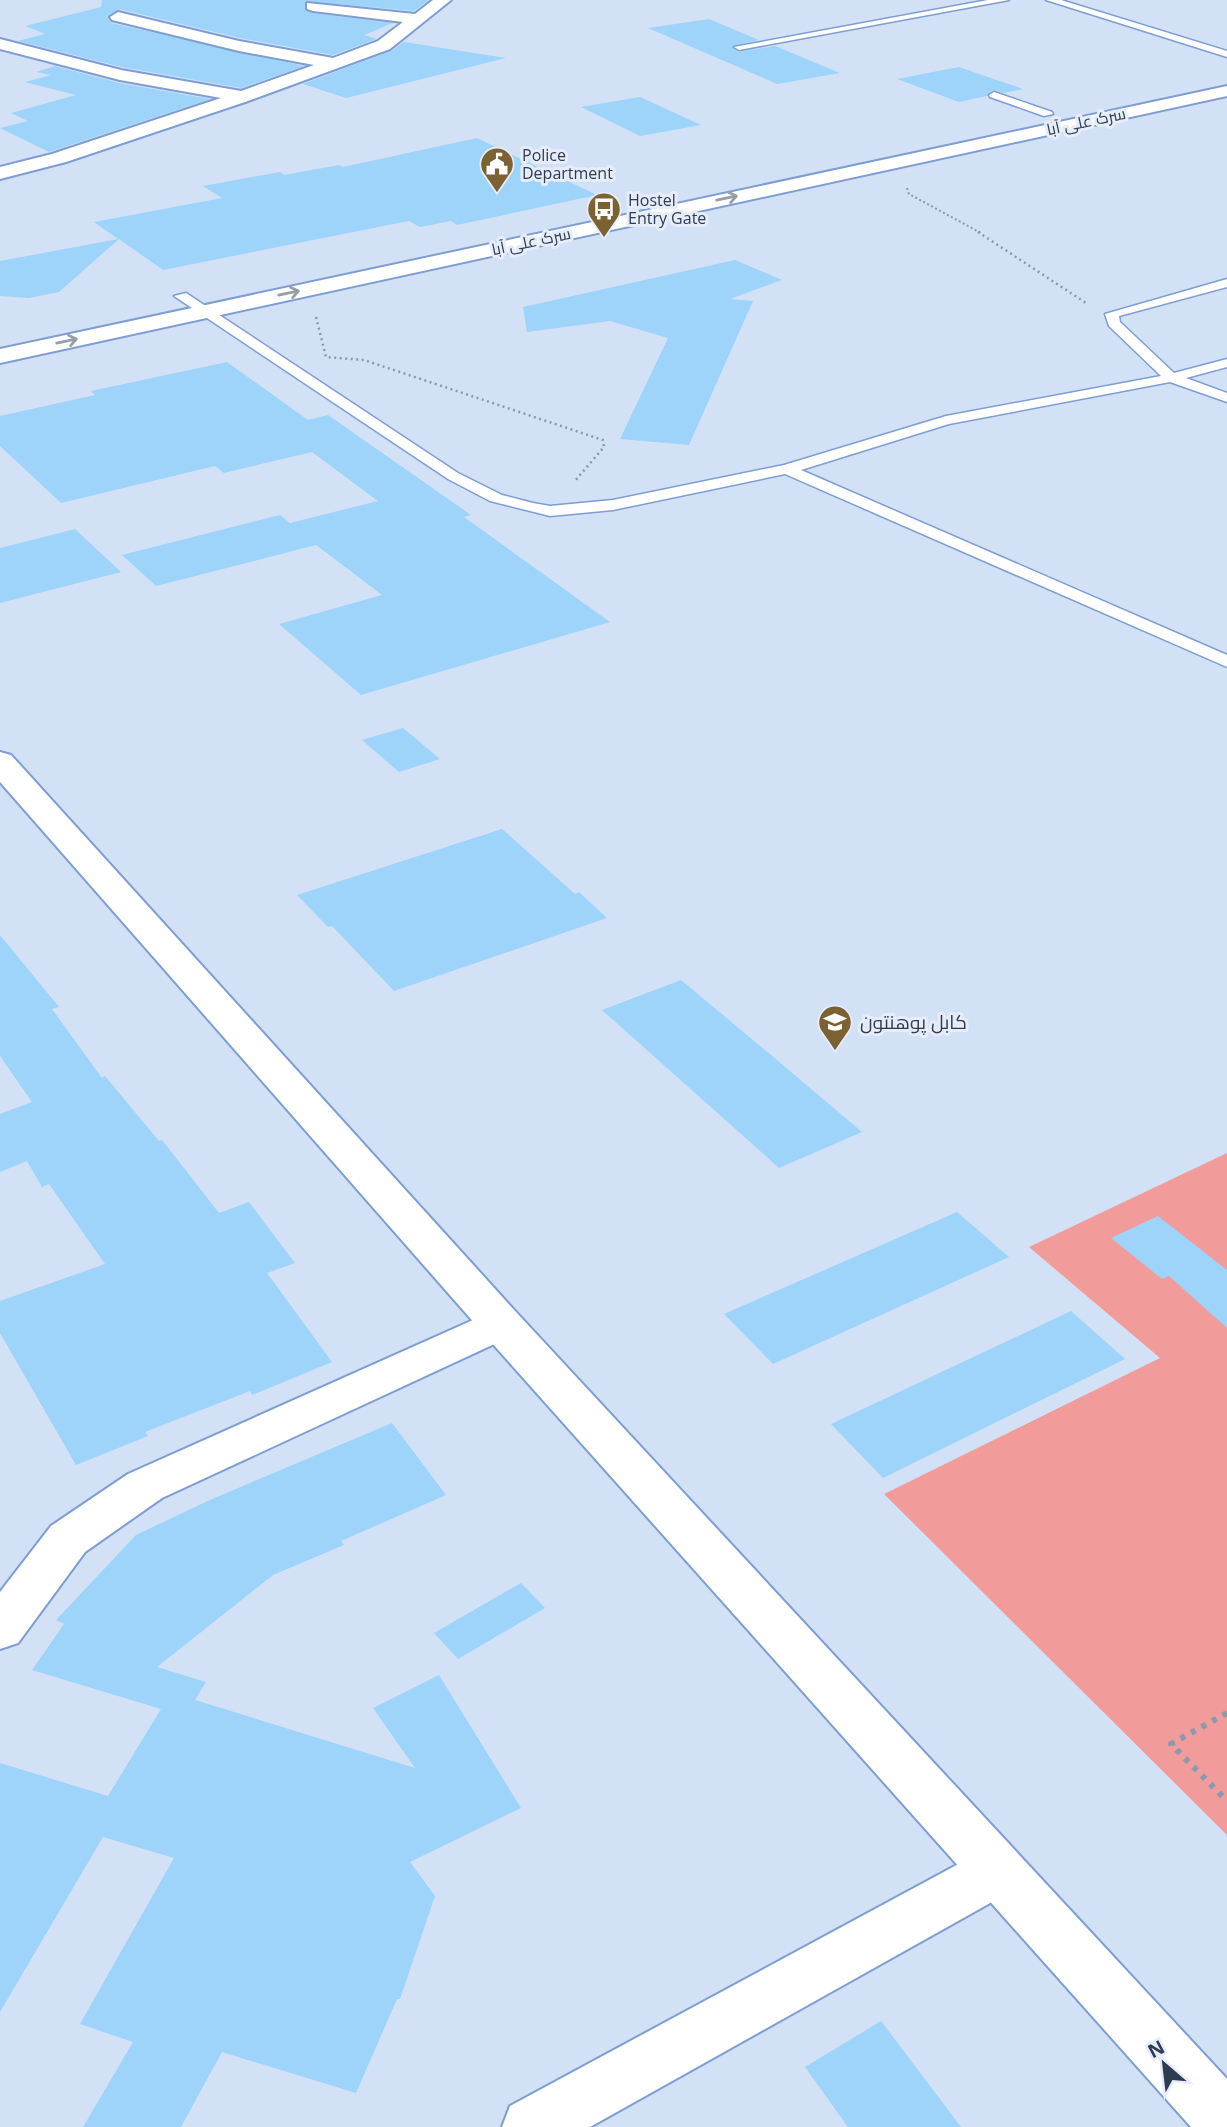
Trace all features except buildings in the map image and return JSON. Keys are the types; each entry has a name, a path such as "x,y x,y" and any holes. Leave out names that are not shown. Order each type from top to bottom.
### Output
{"street":[{"path":"4,167 59,158 242,97 384,45 443,0"},
{"path":"313,6 416,19"},
{"path":"118,17 239,46 335,63"},
{"path":"0,44 120,75 242,97"},
{"path":"155,301 1227,77"},
{"name":"سرک علی آبا","path":"0,356 1227,91"},
{"path":"540,221 565,233"},
{"path":"0,762 500,1323 1227,2123"},
{"path":"0,1629 68,1539 145,1486 500,1323"},
{"path":"532,2127 998,1871"}],"lane":[{"path":"739,47 1004,0"},
{"path":"1051,0 1227,54"},
{"path":"1082,0 1227,43"},
{"path":"994,95 1048,114"},
{"path":"1227,284 1112,314 1114,323 1171,378 1227,398"},
{"path":"181,296 453,477 496,498 550,510 613,505 787,469 946,420 1171,378 1227,362"},
{"path":"787,469 1227,662"}],"path":[{"path":"907,187 909,194 1002,245 1052,277 1085,300 1088,309 1112,314"},
{"path":"316,317 326,357 364,360 603,440 604,446 550,510"},
{"path":"1227,1713 1171,1744 1227,1801"}],"shaded area":[{"path":"1227,1153 1227,1835 884,1494 1160,1358 1029,1247"}],"place":[{"name":"Police Department","path":"497,194"},
{"name":"Hostel Entry Gate","path":"604,239"},
{"name":"کابل پوهنتون","path":"835,1052"}]}
